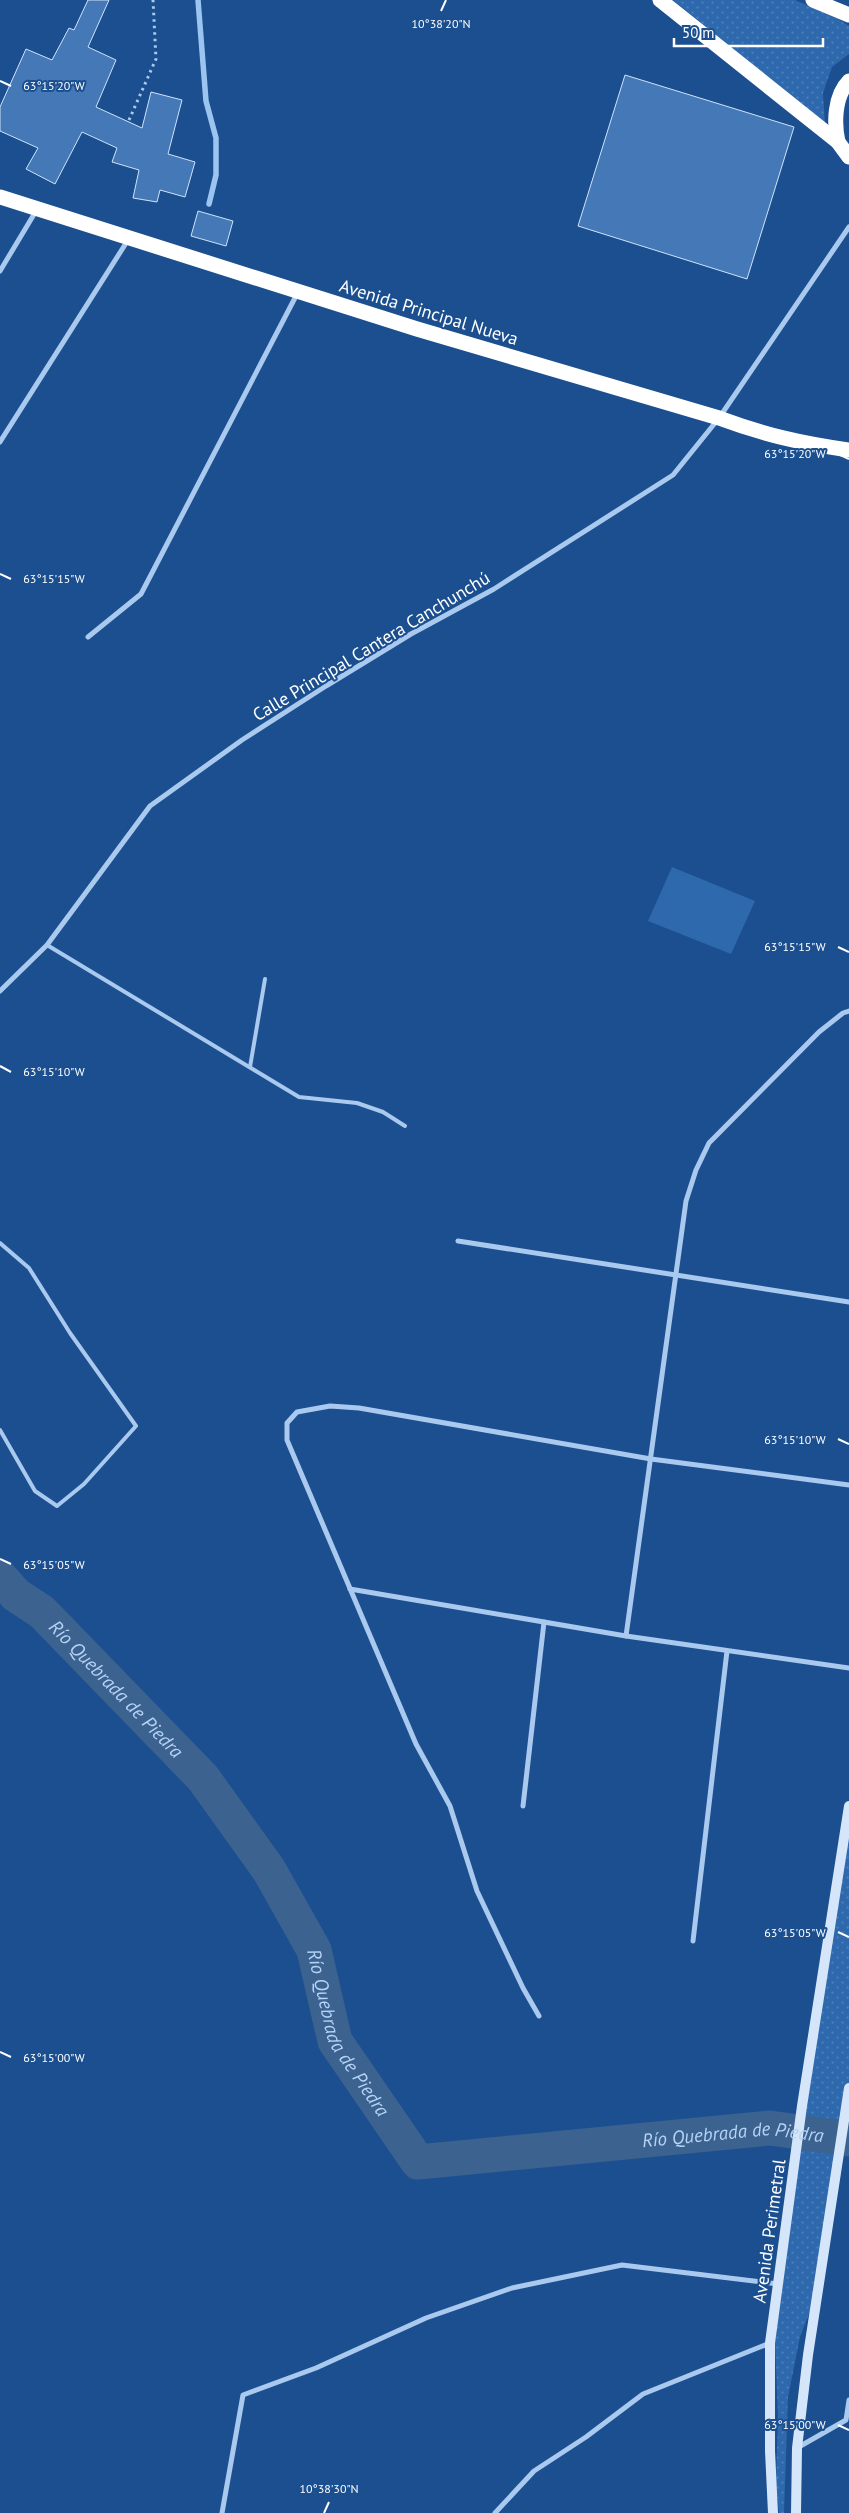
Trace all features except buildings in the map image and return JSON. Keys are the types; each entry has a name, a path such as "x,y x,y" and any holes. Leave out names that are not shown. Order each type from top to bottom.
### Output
{"highway":[{"path":"660,0 838,142 849,157"},
{"path":"813,0 849,15"},
{"path":"838,142 836,112 845,86 849,81"},
{"name":"Avenida Principal Nueva","path":"0,197 417,329 794,442 849,450"}],"main road":[{"name":"Avenida Perimetral","path":"773,2513 770,2451 770,2343 802,2106 849,1806"},
{"path":"796,2513 797,2448 808,2355 849,2088"}],"street":[{"path":"0,271 38,209"},
{"name":"Calle Principal Cantera Canchunchú","path":"0,991 47,945 150,806 242,740 326,686 411,634 494,589 673,475 719,418 849,227"},
{"path":"0,442 129,238"},
{"path":"88,637 141,594 298,291"},
{"path":"626,1636 686,1201 696,1170 709,1143 819,1032 843,1013 849,1011"},
{"path":"458,1241 849,1302"},
{"path":"539,2016 523,1988 477,1891 450,1806 416,1744 287,1440 288,1422 297,1412 330,1406 359,1408 651,1459 849,1485"},
{"path":"350,1589 626,1636 849,1668"},
{"path":"523,1806 544,1622"},
{"path":"693,1941 727,1651"},
{"path":"222,2513 243,2395 316,2368 426,2318 512,2288 622,2265 778,2284"},
{"path":"496,2513 534,2472 586,2437 643,2394 770,2343"},
{"path":"797,2448 846,2420 849,2400"}],"lane":[{"path":"47,945 299,1096 357,1103 383,1112 405,1126"},
{"path":"250,1067 265,979"},
{"path":"0,1243 29,1268 70,1333 136,1426 84,1484 57,1506 35,1491 0,1430"}],"path":[{"path":"129,120 156,59 152,0"}],"shaded area":[{"path":"673,0 795,0 838,19 849,26 849,54 832,67 823,93 825,124"},
{"path":"672,867 755,901 731,954 648,921"},
{"path":"849,1806 849,2088 817,2293 800,2337 788,2397 784,2513 779,2513 776,2482 778,2416 775,2344 778,2284"}],"waterway":[{"path":"198,0 206,101 216,138 216,175 209,204"},
{"name":"Río Quebrada de Piedra","path":"0,1577 16,1595 42,1612 203,1778 269,1870 314,1950 335,2041 418,2162 770,2128 849,2139"}]}
